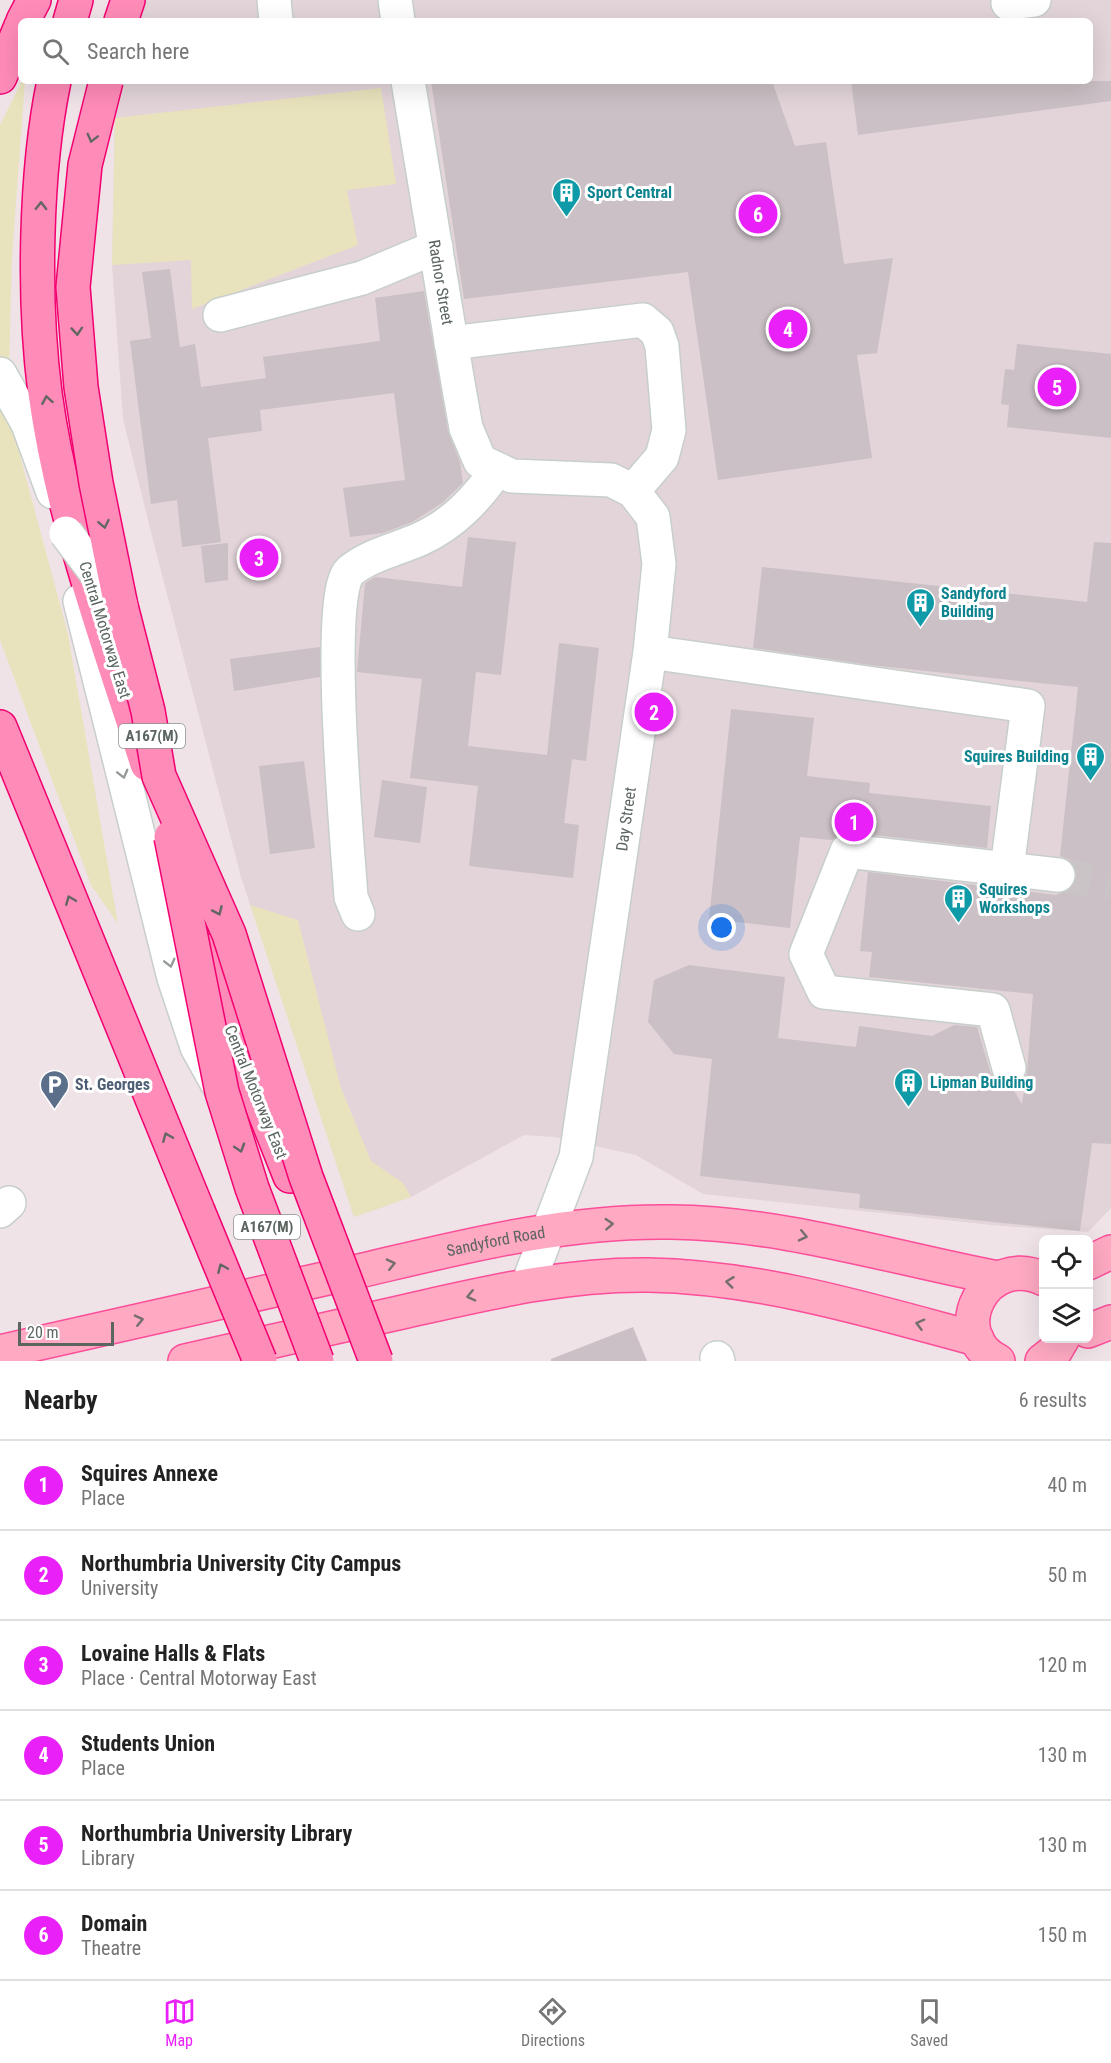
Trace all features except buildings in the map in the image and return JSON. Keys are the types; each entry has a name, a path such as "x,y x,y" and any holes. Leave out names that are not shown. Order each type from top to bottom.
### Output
{"highway":[{"path":"25,18 34,0"},
{"path":"71,18 76,0"},
{"path":"122,18 128,0"},
{"path":"0,76 18,33"},
{"name":"Central Motorway East","path":"53,84 47,116 41,193 40,311 45,393 57,454 90,585 227,1018 360,1361"},
{"name":"Central Motorway East","path":"105,84 85,165 74,286 81,387 96,483 121,606 148,711 159,776 229,934 306,1177 376,1361"},
{"name":"A167(M)","path":"0,728 260,1361"},
{"name":"A167(M)","path":"159,776 222,1092 252,1188 317,1361"}],"main road":[{"name":"Sandyford Road","path":"0,1352 550,1229 670,1222 741,1226 774,1230 998,1278"},
{"path":"1093,1261 1111,1252"},
{"path":"991,1355 973,1325 976,1305 986,1287 998,1278 1022,1272 1039,1277"},
{"path":"185,1361 528,1284 592,1276 649,1275 708,1279 760,1286 826,1299 991,1355"},
{"path":"1093,1329 1111,1322"}],"lane":[{"path":"274,0 276,18"},
{"path":"395,0 398,18"},
{"name":"Radnor Street","path":"409,84 466,428 480,461 497,470"},
{"path":"220,315 362,278 436,247"},
{"path":"358,914 351,897 349,873 337,646 340,592 347,573 359,564 423,538 450,522 480,493 497,470 512,476 539,479 611,480 633,491 662,457 669,430 662,346 657,332 643,320 452,344"},
{"path":"0,374 28,424 66,534 78,593 174,978 197,1047 222,1092"},
{"name":"Day Street","path":"528,1284 576,1157 650,652 659,564 652,517 633,491"},
{"path":"66,534 121,606"},
{"path":"650,652 1028,706 1007,869"},
{"path":"1009,1068 993,1010 824,992 806,954 847,851 1058,875"}],"shaded area":[{"path":"145,0 1111,0 1111,1208 1088,1232 992,1225 703,1194 636,1155 554,1137 524,1135 411,1197 354,1217 241,877 155,548 123,419 112,265 115,118 122,84 1093,84 1093,18 137,18"},
{"path":"20,84 25,84 12,256 8,411 68,634 118,924 91,885 0,640 0,125"},
{"path":"381,88 396,184 347,190 358,245 192,309 191,260 112,265 115,118"},
{"path":"250,905 298,920 341,1088 371,1161 403,1183 411,1197 354,1217"}],"tunnel":[{"path":"1058,875 1111,883"}],"place":[{"name":"Domain","path":"758,214"},
{"name":"Sport Central","path":"566,218"},
{"name":"Students Union","path":"788,329"},
{"name":"Northumbria University Library","path":"1057,387"},
{"name":"Lovaine Halls & Flats","path":"259,558"},
{"name":"Sandyford Building","path":"920,628"},
{"name":"Northumbria University City Campus","path":"654,712"},
{"name":"Squires Building","path":"1090,782"},
{"name":"Squires Annexe","path":"854,822"},
{"name":"Squires Workshops","path":"958,924"},
{"name":"Lipman Building","path":"909,1108"},
{"name":"St. Georges","path":"54,1110"}]}
